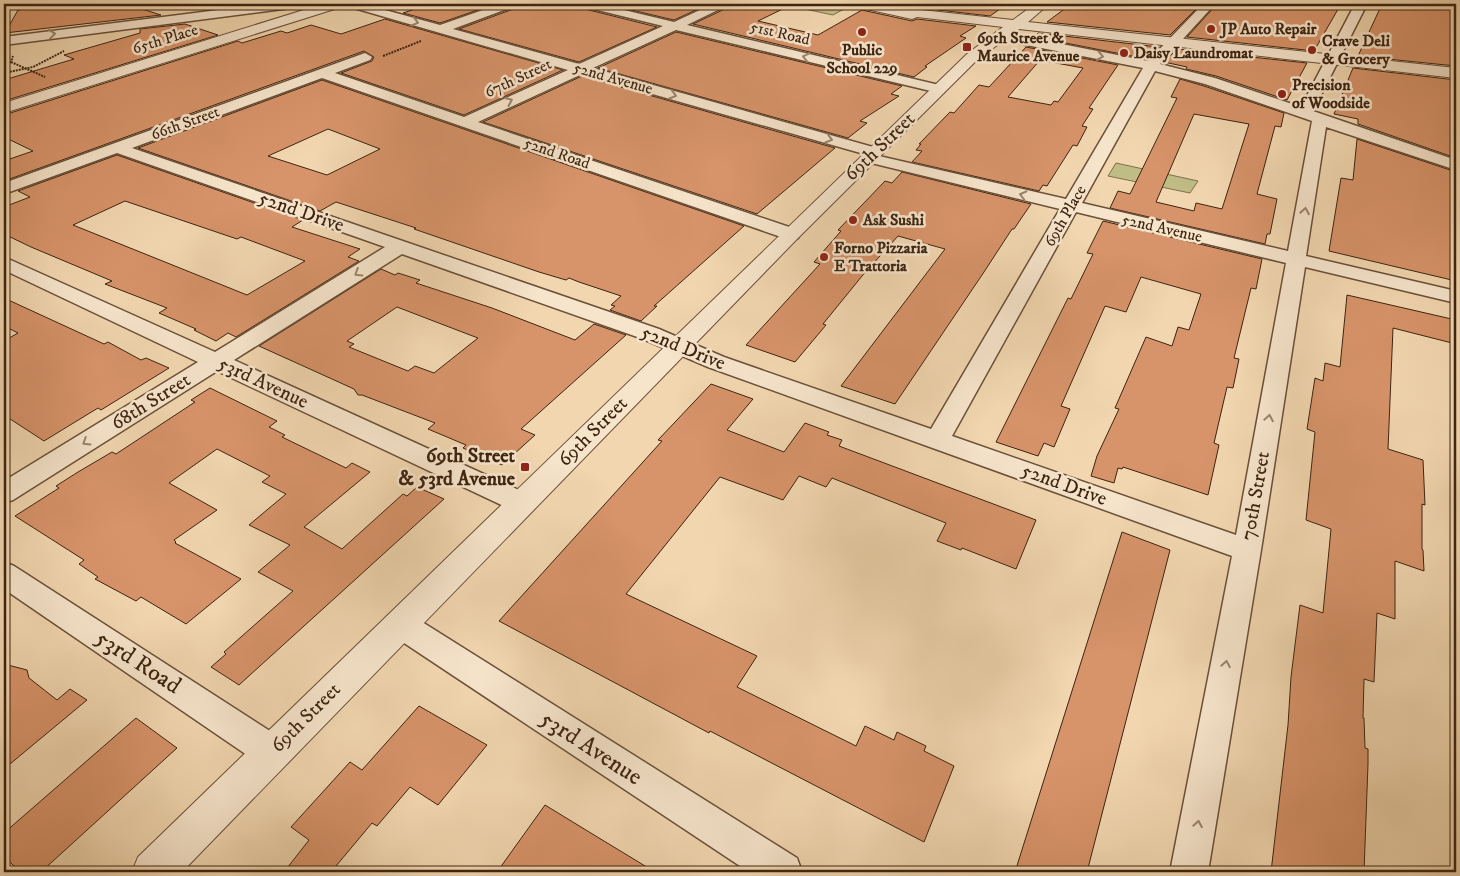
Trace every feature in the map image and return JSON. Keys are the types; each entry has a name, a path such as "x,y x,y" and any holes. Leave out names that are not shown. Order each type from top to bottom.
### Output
{"street":[{"path":"4,40 291,4"},
{"name":"65th Place","path":"4,108 336,4"},
{"name":"52nd Avenue","path":"351,4 871,155 1070,206 1456,297"},
{"path":"441,29 511,4"},
{"name":"51st Road","path":"584,4 939,89"},
{"name":"67th Street","path":"464,122 722,4"},
{"path":"862,4 1017,24 1456,73"},
{"name":"69th Street","path":"153,872 871,155 972,57 1043,4"},
{"name":"69th Place","path":"937,440 1151,66 1209,4"},
{"name":"70th Street","path":"1189,872 1297,259 1313,116 1333,59 1361,4"},
{"path":"274,6 286,10 288,19"},
{"path":"886,7 1001,36 1151,66 1232,87 1456,165"},
{"name":"66th Street","path":"4,189 365,57"},
{"name":"52nd Road","path":"322,73 791,234"},
{"name":"52nd Drive","path":"118,148 651,334 716,362 1247,550"},
{"name":"68th Street","path":"4,493 399,247"},
{"name":"53rd Avenue","path":"4,262 522,503"},
{"name":"53rd Road","path":"4,574 272,752"},
{"name":"53rd Avenue","path":"400,624 783,872"}],"path":[{"path":"383,55 427,39"},
{"path":"11,62 42,76"}],"shaded area":[{"path":"808,4 819,4 844,9 833,15 800,8"},
{"path":"1116,163 1198,181 1190,193 1108,176"}],"building":[{"path":"52,4 139,4 139,8 161,15 5,33 18,10 51,6"},
{"path":"430,4 495,4 440,23 403,13"},
{"path":"519,4 577,4 581,8 657,27 579,62 459,29 516,8"},
{"path":"606,4 709,4 674,20"},
{"path":"730,4 793,4 758,21 818,35 862,10 912,21 917,19 976,26 960,36 966,38 925,66 927,67 914,77 693,24 727,8"},
{"path":"887,4 1007,4 990,16"},
{"path":"1071,4 1201,4 1170,35 1047,22"},
{"path":"1217,4 1341,4 1314,51 1187,37"},
{"path":"1382,4 1456,4 1456,66 1358,56"},
{"path":"385,19 563,70 464,115 341,73 372,61 374,57 364,51 4,181 4,161 33,151 4,137 4,115 238,41 242,43 281,31 287,33 311,25 341,34"},
{"path":"185,24 218,35 4,101 4,80 74,59 64,55 140,33 140,29"},
{"path":"676,32 902,86 891,94 899,96 860,121 867,123 848,138 598,68"},
{"path":"1038,33 1159,47 1147,59 1035,37"},
{"path":"1026,47 1118,65 1089,108 1093,109 1082,126 1087,127 1077,146 1073,145 1047,186 1043,185 1039,191 912,162 922,151 916,150 921,144 919,144 950,112 954,113 979,85 989,87","holes":["1040,60 1083,68 1058,102 1054,101 1051,105 1008,97"]},
{"path":"1177,49 1307,63 1287,100 1216,76 1186,69 1187,67 1164,62"},
{"path":"1353,68 1456,80 1456,158 1358,124 1358,119 1334,114"},
{"path":"582,76 835,148 757,214 483,122"},
{"path":"1180,79 1284,113 1281,127 1275,126 1257,194 1277,199 1270,234 1267,234 1265,244 1110,208 1118,191 1130,194 1177,98 1171,97","holes":["1194,114 1249,124 1222,209 1196,203 1194,211 1156,202"]},
{"path":"322,80 744,226 654,306 657,306 641,321 610,310 615,306 611,305 621,296 569,278 566,280 539,272 336,202 320,211 138,148","holes":["328,129 380,149 327,175 268,156"]},
{"path":"1357,139 1456,172 1456,281 1329,251 1341,178 1353,180"},
{"path":"117,155 303,220 292,227 360,249 348,257 359,261 236,337 228,333 216,341 194,330 196,329 159,313 167,308 105,284 112,281 4,234 4,207 30,197 18,191","holes":["125,201 237,239 241,237 305,261 247,295 73,225"]},
{"path":"902,172 1031,204 1014,229 1012,229 895,404 841,386 945,249 898,236 862,276 823,324 826,325 795,362 746,345 820,264 814,262 841,231 838,230 885,181 892,183"},
{"path":"1103,221 1262,259 1256,289 1251,288 1234,358 1239,359 1233,388 1227,387 1214,443 1219,445 1208,495 1123,467 1122,469 1118,468 1114,483 1091,476 1097,456 1119,409 1115,408 1146,337 1172,346 1178,327 1189,330 1201,294 1141,277 1126,312 1105,306 1061,406 1070,409 1054,447 1044,443 1038,456 996,442 1068,298 1071,299 1093,254 1087,253"},
{"path":"381,269 395,275 398,273 420,280 416,283 492,308 575,340 594,324 626,335 521,429 535,435 502,465 463,448 466,445 428,429 435,423 358,395 354,389 259,346","holes":["397,307 478,338 434,373 415,366 408,371 349,347 354,344 347,341"]},
{"path":"1347,295 1456,320 1456,344 1393,328 1388,449 1423,460 1425,505 1422,504 1422,549 1424,571 1395,561 1395,619 1377,613 1374,682 1364,679 1363,718 1365,748 1368,749 1368,764 1364,872 1271,872 1300,605 1323,613 1331,529 1306,520 1315,432 1307,429 1315,378 1323,381 1325,363 1340,367"},
{"path":"4,298 104,344 108,342 141,360 146,358 169,368 101,410 98,408 44,441 4,415 4,341 18,333 4,326"},
{"path":"711,384 753,399 727,430 784,452 805,423 829,432 827,435 842,440 839,446 1036,520 1016,569 962,548 961,550 937,541 946,523 832,478 826,487 799,476 783,500 720,477 626,594 757,656 737,687 856,746 865,726 894,740 897,732 926,746 924,751 954,766 924,842 710,731 709,733 499,621 662,441 658,440"},
{"path":"210,388 277,421 269,427 285,435 282,437 346,468 352,463 370,472 304,527 342,549 403,494 407,496 417,487 444,499 239,685 211,667 226,654 224,652 293,591 258,572 290,545 249,525 286,494 262,482 270,476 217,449 169,483 217,510 174,540 175,543 241,579 186,624 141,597 136,601 95,579 98,577 79,564 84,560 15,516 59,488 56,486 78,472 112,452 116,454 195,402 191,400"},
{"path":"1122,532 1170,550 1087,872 1015,872"},
{"path":"4,664 27,670 29,678 57,700 70,689 87,700 4,769"},
{"path":"419,706 487,745 438,805 410,787 377,826 372,823 331,872 284,872 309,840 291,827 350,762 362,770"},
{"path":"136,718 177,748 41,872 21,872 4,857 4,833"},
{"path":"545,805 599,838 655,872 497,872"}],"place":[{"name":"JP Auto Repair","path":"1211,29"},
{"name":"Public School 229","path":"862,32"},
{"name":"69th Street & Maurice Avenue","path":"967,47"},
{"name":"Crave Deli & Grocery","path":"1312,50"},
{"name":"Daisy Laundromat","path":"1124,53"},
{"name":"Precision of Woodside","path":"1282,94"},
{"name":"Ask Sushi","path":"853,220"},
{"name":"Forno Pizzaria E Trattoria","path":"824,257"},
{"name":"69th Street & 53rd Avenue","path":"525,467"}]}
